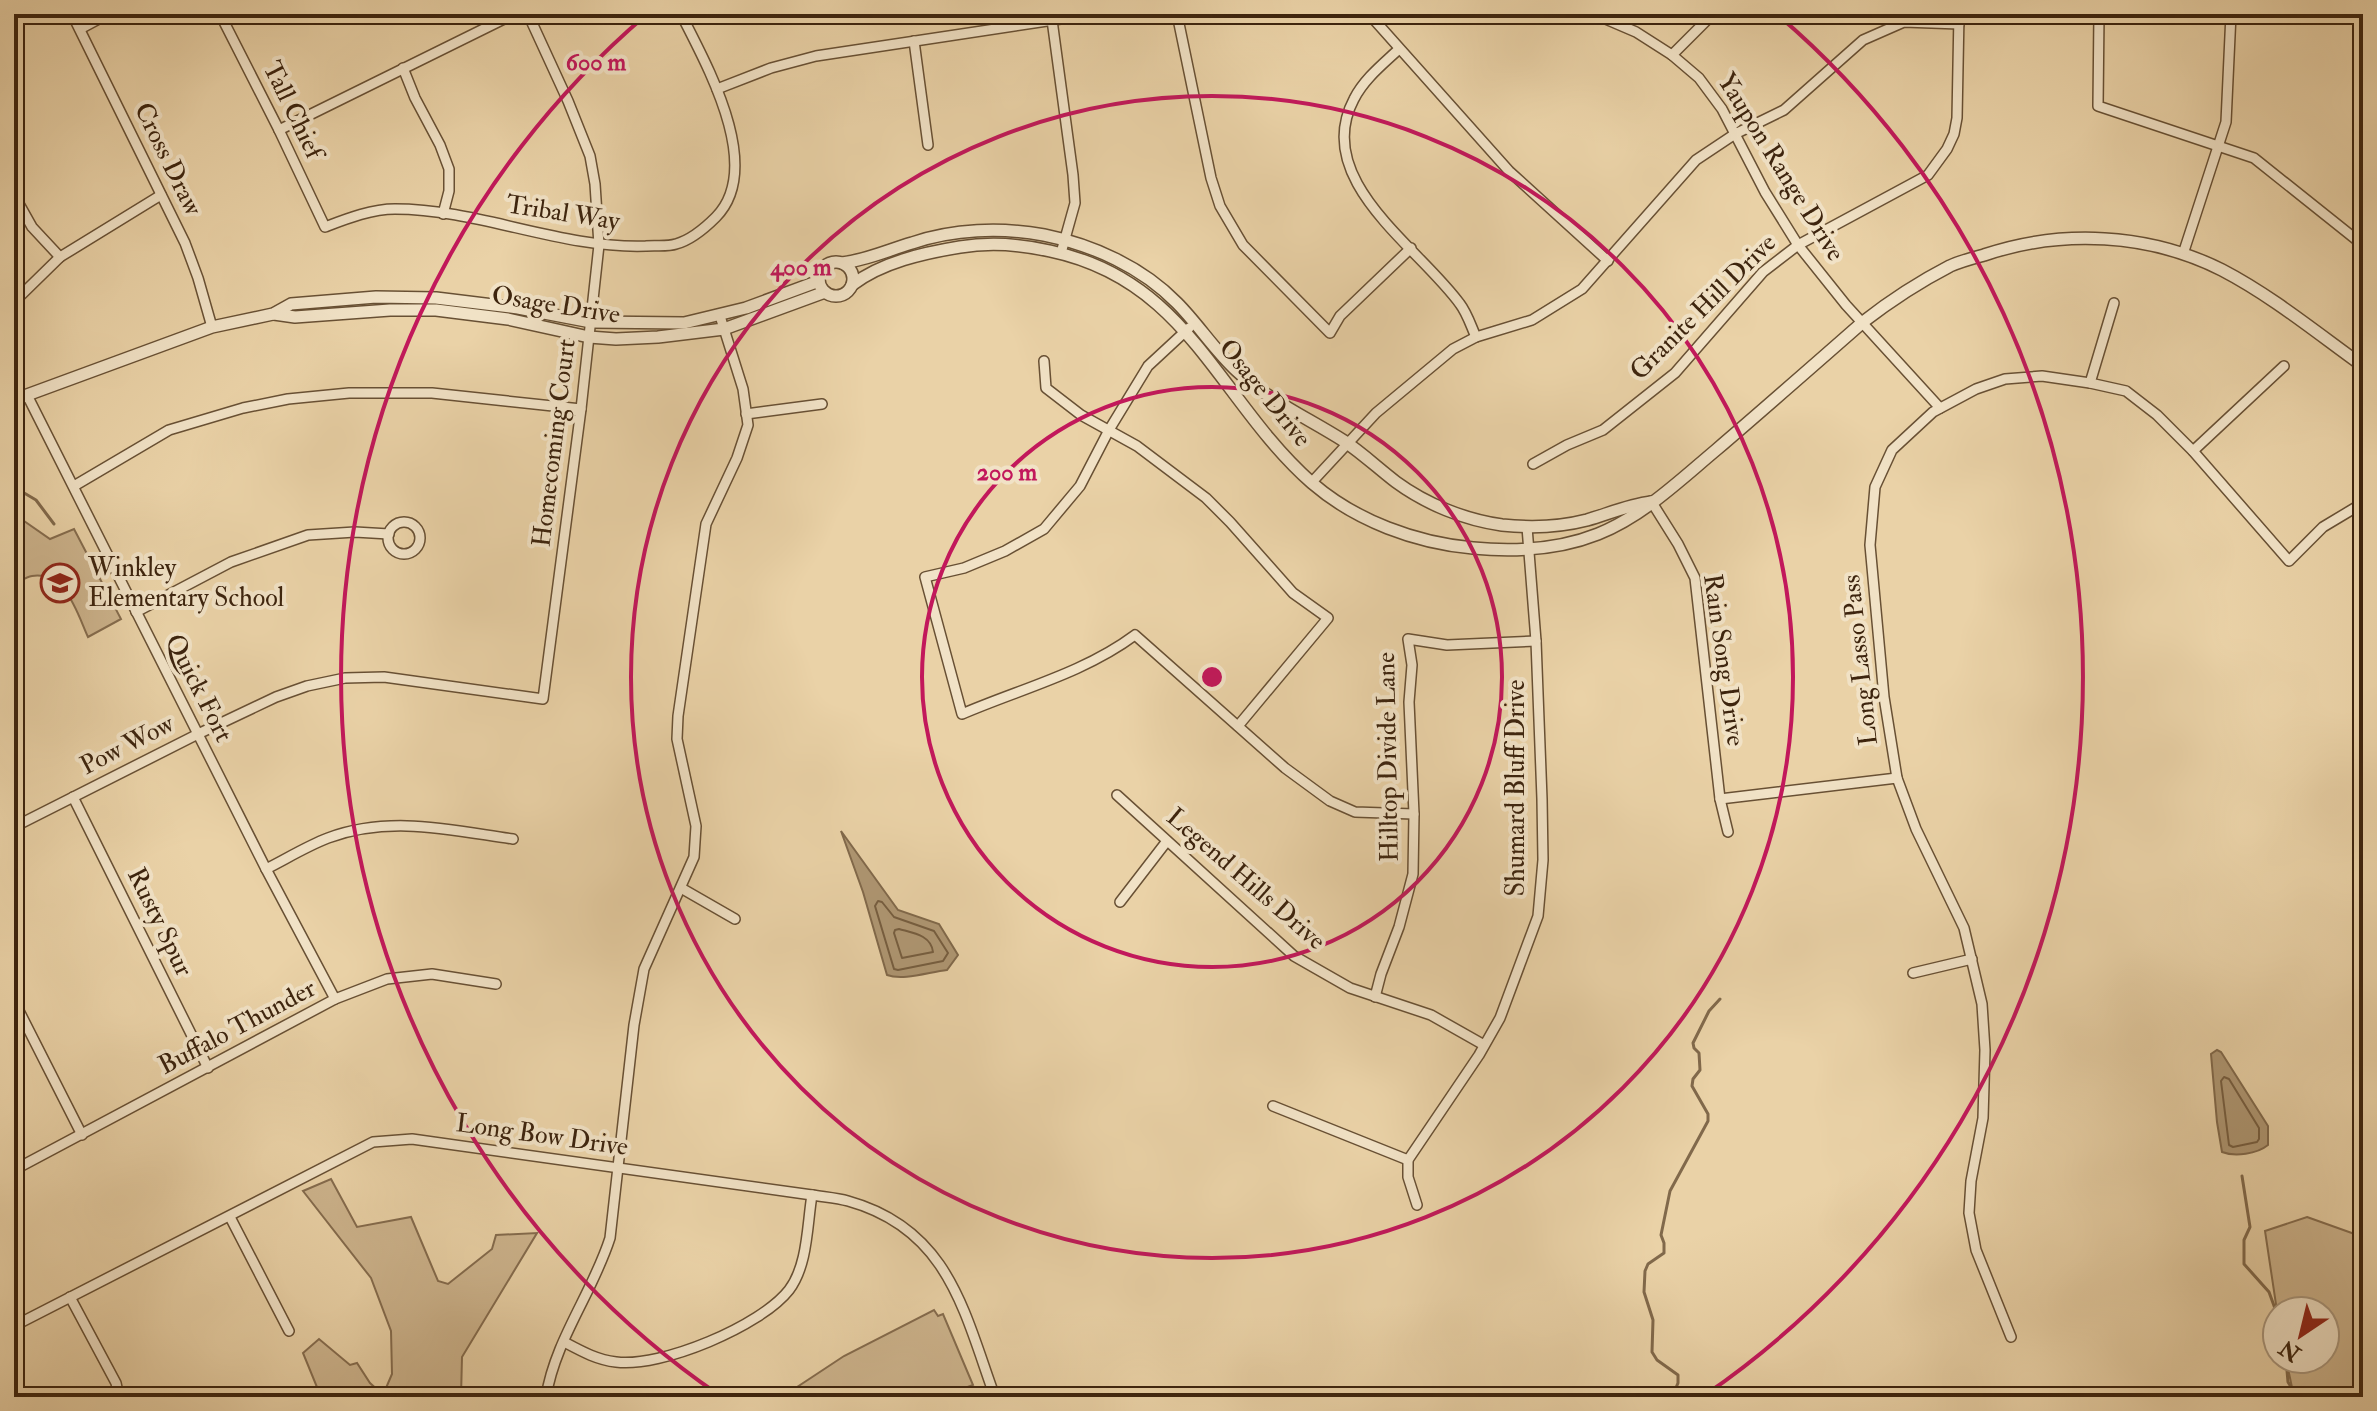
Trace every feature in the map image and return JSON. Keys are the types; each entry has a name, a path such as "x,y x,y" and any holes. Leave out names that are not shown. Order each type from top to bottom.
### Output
{"street":[{"name":"Cross Draw","path":"72,14 189,255 212,327"},
{"path":"80,29 108,14"},
{"name":"Tall Chief","path":"220,14 325,227"},
{"path":"279,130 514,14"},
{"name":"Homecoming Court","path":"528,14 590,156 599,245 543,699"},
{"name":"Tribal Way","path":"325,227 392,209 443,214 599,245 676,244 704,229 720,213 731,191 734,152 717,89 681,14"},
{"path":"717,89 771,68 816,56 1094,14"},
{"path":"1177,14 1211,178 1220,206 1243,245 1330,333 1340,316 1411,248"},
{"path":"1369,14 1509,171 1608,261"},
{"name":"Yaupon Range Drive","path":"1594,14 1636,32 1672,55 1699,78 1722,109 1765,192 1798,245 1940,408"},
{"path":"1672,55 1713,14"},
{"path":"2099,14 2098,106 2254,158 2363,245"},
{"path":"2183,254 2226,122 2231,14"},
{"path":"1312,482 1376,413 1453,349 1476,337 1532,320 1582,289 1696,160 1735,134 1784,110 1863,40 1904,22 1959,19"},
{"name":"Granite Hill Drive","path":"1533,464 1603,430 1675,373 1763,272 1798,245 1928,175 1954,134 1959,19"},
{"path":"1052,20 1075,203 1061,253"},
{"path":"914,41 928,145"},
{"path":"1399,49 1366,80 1353,100 1344,126 1344,148 1349,170 1385,222 1461,305 1476,337"},
{"path":"403,68 449,169 449,191 443,214"},
{"path":"14,195 32,227 60,257"},
{"path":"14,302 60,257 161,195"},
{"name":"Osage Drive","path":"842,263 860,261 944,234 977,231 1015,231 1065,241 1118,260 1141,273 1177,303 1271,441 1312,482 1358,513 1411,536 1455,547 1509,551 1528,551 1596,535 1627,521 1667,491 1897,296 1952,265 2006,247 2048,240 2097,238 2183,254 2223,271 2261,293 2363,366"},
{"name":"Osage Drive","path":"852,285 863,277 904,260 977,244 1015,244 1061,253 1085,260 1133,285 1191,327 1267,396 1348,443 1398,483 1441,508 1499,525 1527,527 1586,520 1651,501"},
{"path":"842,263 853,274 852,285 846,293 835,296 822,287 819,275 825,266 842,263"},
{"name":"Osage Drive","path":"273,314 295,317 436,310 508,319 589,337 658,337 724,329 822,287"},
{"name":"Osage Drive","path":"14,402 212,327 273,314 291,304 376,297 421,298 518,308 591,322 684,323 822,287"},
{"path":"2090,383 2114,303"},
{"path":"546,1397 555,1363 602,1265 610,1238 634,1025 644,969 694,857 696,826 677,739 678,716 706,524 737,458 748,425 743,389 720,316"},
{"path":"1191,327 1148,366 1080,486 1044,529 1005,551 964,568 925,577 962,714 1113,652 1135,635 1285,768 1330,801 1355,812 1414,814"},
{"path":"1044,361 1046,388 1081,415 1158,460 1206,498 1293,593 1328,618 1238,726"},
{"path":"2193,451 2284,366"},
{"name":"Long Lasso Pass","path":"2011,1337 1976,1250 1969,1213 1971,1181 1983,1118 1985,1050 1982,1004 1964,928 1916,829 1897,778 1884,697 1870,545 1875,487 1892,450 1940,408 1976,389 2005,379 2042,376 2126,391 2157,415 2193,451 2289,561 2323,527 2363,503"},
{"path":"74,486 169,430 243,408 288,399 349,393 432,393 581,409"},
{"name":"Quick Fort","path":"27,395 266,869 335,999"},
{"path":"746,414 822,404"},
{"name":"Rain Song Drive","path":"1651,501 1695,578 1720,799 1728,832"},
{"name":"Shumard Bluff Drive","path":"1408,1160 1500,1018 1538,916 1543,860 1536,641 1527,527"},
{"path":"136,612 231,562 308,535 355,532 389,534"},
{"name":"Hilltop Divide Lane","path":"1375,997 1413,874 1409,702 1412,665 1408,639 1447,645 1536,641"},
{"name":"Pow Wow","path":"14,827 198,734 276,697 307,686 345,678 384,677 543,699"},
{"path":"1720,799 1897,778"},
{"name":"Legend Hills Drive","path":"1117,795 1294,956 1350,988 1431,1015 1484,1045"},
{"name":"Rusty Spur","path":"73,797 208,1068"},
{"path":"266,869 328,838 363,828 396,824 513,839"},
{"path":"1120,902 1167,841"},
{"path":"681,888 735,919"},
{"path":"1913,973 1972,959"},
{"name":"Buffalo Thunder","path":"14,1170 335,999 387,979 432,974 496,984"},
{"path":"14,1001 82,1135"},
{"path":"1273,1106 1408,1160 1408,1177 1417,1205"},
{"name":"Long Bow Drive","path":"14,1326 373,1142 412,1139 812,1195 849,1201 880,1214 901,1226 940,1263 963,1306 995,1397"},
{"path":"564,1342 594,1357 640,1363 675,1355 764,1312 790,1289 801,1265 812,1195"},
{"path":"230,1217 289,1331"},
{"path":"70,1297 116,1383 119,1397"}],"shaded area":[{"path":"14,514 50,539 74,529 121,619 88,637 69,596 54,580 32,576 14,584"},
{"path":"331,1179 357,1227 411,1217 438,1281 448,1284 492,1249 496,1235 537,1233 462,1357 461,1397 321,1397 303,1353 319,1339 350,1365 357,1363 380,1392 386,1388 392,1374 391,1331 371,1278 303,1191"},
{"path":"2307,1217 2363,1237 2363,1397 2294,1397 2289,1375 2341,1375 2341,1295 2275,1295 2265,1231"},
{"path":"934,1310 938,1316 943,1314 973,1385 940,1397 782,1397 844,1356"}],"water":[{"path":"841,831 898,910 939,924 958,955 947,970 908,977 887,975"},
{"path":"2217,1050 2268,1126 2268,1145 2258,1151 2239,1154 2222,1152 2211,1054"}],"waterway":[{"path":"14,487 36,500 54,524"},
{"path":"1672,1397 1678,1375 1657,1360 1652,1352 1653,1320 1644,1292 1645,1271 1648,1264 1664,1253 1661,1235 1670,1191 1708,1121 1708,1114 1692,1086 1700,1070 1699,1053 1693,1043 1709,1011 1720,999"},
{"path":"2242,1176 2250,1227 2244,1240 2244,1264 2270,1295"},
{"path":"2287,1375 2297,1397"}],"place":[{"name":"Winkley Elementary School","path":"60,583"}]}
